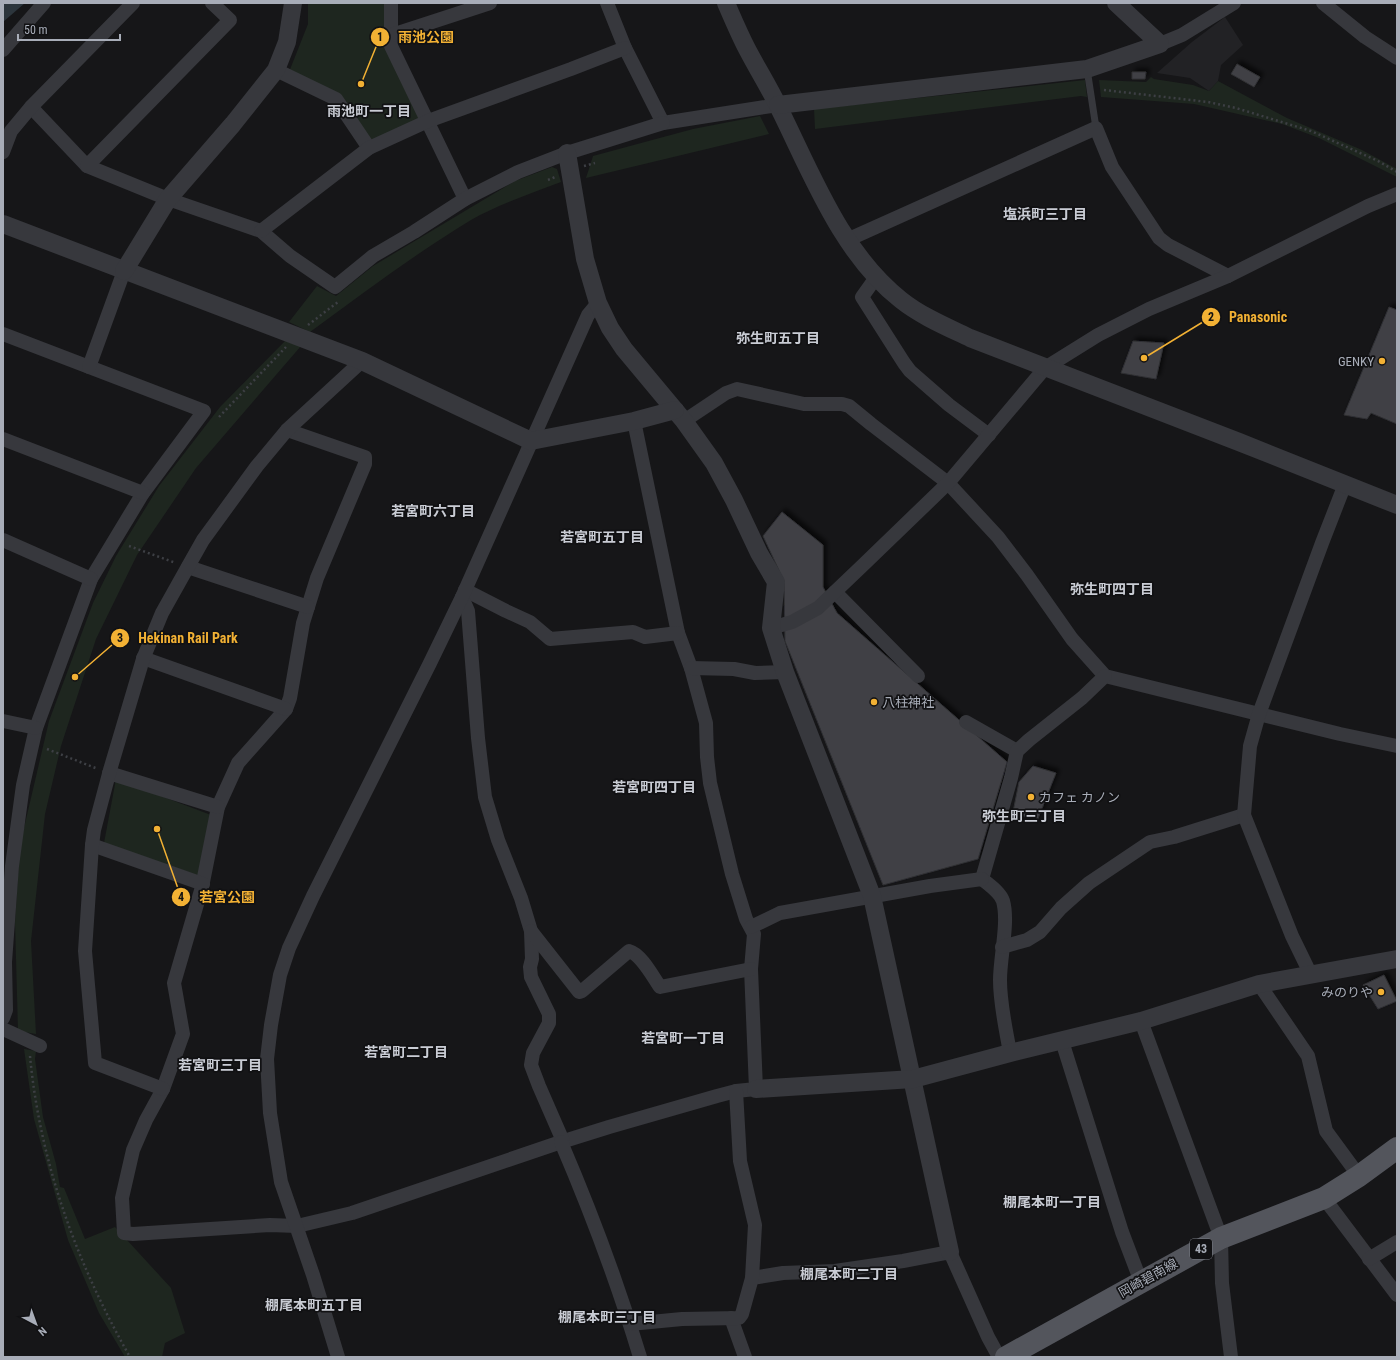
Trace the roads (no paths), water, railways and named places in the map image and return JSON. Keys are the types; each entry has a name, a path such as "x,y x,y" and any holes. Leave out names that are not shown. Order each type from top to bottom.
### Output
{"main road":[{"name":"岡崎碧南線","path":"1006,1357 1221,1238 1324,1198 1359,1176 1397,1148"}],"street":[{"path":"3,50 44,3"},
{"path":"3,152 11,131 31,107 133,3"},
{"path":"87,166 230,20 212,3"},
{"path":"89,367 124,271 168,199 233,124 276,70 287,42 293,3"},
{"path":"391,3 391,46 465,199"},
{"path":"392,35 490,3"},
{"path":"607,3 624,48 663,123"},
{"path":"726,3 744,44 778,105 811,174 847,240 867,265 901,300 932,319 970,338 1397,505"},
{"path":"1116,3 1160,44"},
{"path":"1323,3 1365,38 1397,58"},
{"path":"31,107 87,166 168,199 261,231 290,256 335,287 373,256 465,199 518,172 567,153 663,123 778,105 1087,69 1182,35 1227,5"},
{"path":"261,231 368,148 428,121 624,48"},
{"path":"276,70 336,98 368,148"},
{"path":"847,240 1096,128 1112,167 1159,238 1168,245 1228,276"},
{"path":"567,153 585,259 598,303 610,328 624,349 680,415 714,463 734,500 759,553 776,582 771,628 786,672 872,896 950,1252 982,1324 999,1357"},
{"path":"771,628 792,622 818,608 835,592 948,483 1045,368 1098,336 1149,309 1228,276 1368,206 1397,194"},
{"path":"3,224 362,361 531,441 634,421 680,415 737,389 804,404 842,404 850,406 948,483 998,537 1072,639 1106,676 1340,734 1397,746"},
{"path":"877,276 862,297 904,363 910,371 949,405 989,435"},
{"path":"338,1357 313,1275 281,1182 270,1113 267,1059 271,1025 280,975 289,948 313,896 430,663 588,315 598,303"},
{"path":"3,334 204,411 143,493 91,579 36,728 23,785 12,866 5,962 6,1010 3,1018"},
{"path":"163,1089 95,1063 85,951 94,830 109,773 143,658 162,613 203,540 257,466 288,430 362,361"},
{"path":"634,421 678,633 691,668 706,723 710,783 732,874 746,919 754,934 752,969 756,1090"},
{"path":"288,430 365,457 365,464 317,578 303,623 290,698 286,709 238,763 218,808 202,884 174,983 183,1034 163,1089 146,1120 134,1150 122,1198 124,1233 133,1234 270,1225 296,1226 352,1213 562,1142 736,1091 913,1079 1010,1053 1141,1021 1259,984 1397,959"},
{"path":"3,439 143,493"},
{"path":"1311,975 1292,936 1244,815 1250,746 1259,714 1345,484"},
{"path":"3,540 91,579"},
{"path":"188,567 308,607"},
{"path":"835,592 918,676"},
{"path":"463,593 530,622 550,638 633,632 645,637 678,633"},
{"path":"463,593 468,611 478,738 485,797 498,840 521,898 531,931 531,977 549,1014 549,1023 533,1053 531,1065 615,1279 640,1357"},
{"path":"143,658 286,709"},
{"path":"691,668 734,669 755,673 786,672"},
{"path":"982,879 1011,778 1017,751 1028,740 1082,698 1106,676"},
{"path":"3,721 36,728"},
{"path":"966,722 1017,751"},
{"path":"109,773 218,808"},
{"path":"1002,947 1027,940 1040,932 1061,908 1089,883 1150,842 1174,837 1244,815"},
{"path":"92,845 202,884"},
{"path":"751,927 780,913 930,886 982,879"},
{"path":"982,879 1000,896 1006,916 1000,980 1002,1004 1010,1053"},
{"path":"531,931 579,992 629,951 632,951 641,960 660,987 752,969"},
{"path":"1259,984 1308,1056 1326,1131 1359,1176"},
{"path":"1141,1021 1221,1238 1222,1283 1231,1357"},
{"path":"3,1029 35,1050"},
{"path":"1062,1041 1122,1232 1141,1282"},
{"path":"630,1324 682,1319 739,1318 742,1314 752,1278 755,1225 740,1160 736,1091"},
{"path":"1324,1198 1397,1295"},
{"path":"1369,1259 1397,1242"},
{"path":"752,1278 783,1273 835,1271 903,1261 950,1252"},
{"path":"731,1318 745,1357"}],"lane":[{"path":"1087,69 1096,128"}],"place":[{"name":"雨池公園","path":"361,84"},
{"name":"Panasonic","path":"1144,358"},
{"name":"GENKY","path":"1382,361"},
{"name":"Hekinan Rail Park","path":"75,677"},
{"name":"八柱神社","path":"874,702"},
{"name":"カフェ カノン","path":"1031,797"},
{"name":"若宮公園","path":"157,829"},
{"name":"みのりや","path":"1381,992"}],"district":[{"name":"雨池町一丁目","path":"369,111"},
{"name":"塩浜町三丁目","path":"1045,214"},
{"name":"弥生町五丁目","path":"778,338"},
{"name":"若宮町六丁目","path":"433,511"},
{"name":"若宮町五丁目","path":"602,537"},
{"name":"弥生町四丁目","path":"1112,589"},
{"name":"若宮町四丁目","path":"654,787"},
{"name":"弥生町三丁目","path":"1024,816"},
{"name":"若宮町一丁目","path":"683,1038"},
{"name":"若宮町二丁目","path":"406,1052"},
{"name":"若宮町三丁目","path":"220,1065"},
{"name":"棚尾本町一丁目","path":"1052,1202"},
{"name":"棚尾本町二丁目","path":"849,1274"},
{"name":"棚尾本町五丁目","path":"314,1305"},
{"name":"棚尾本町三丁目","path":"607,1317"}]}
